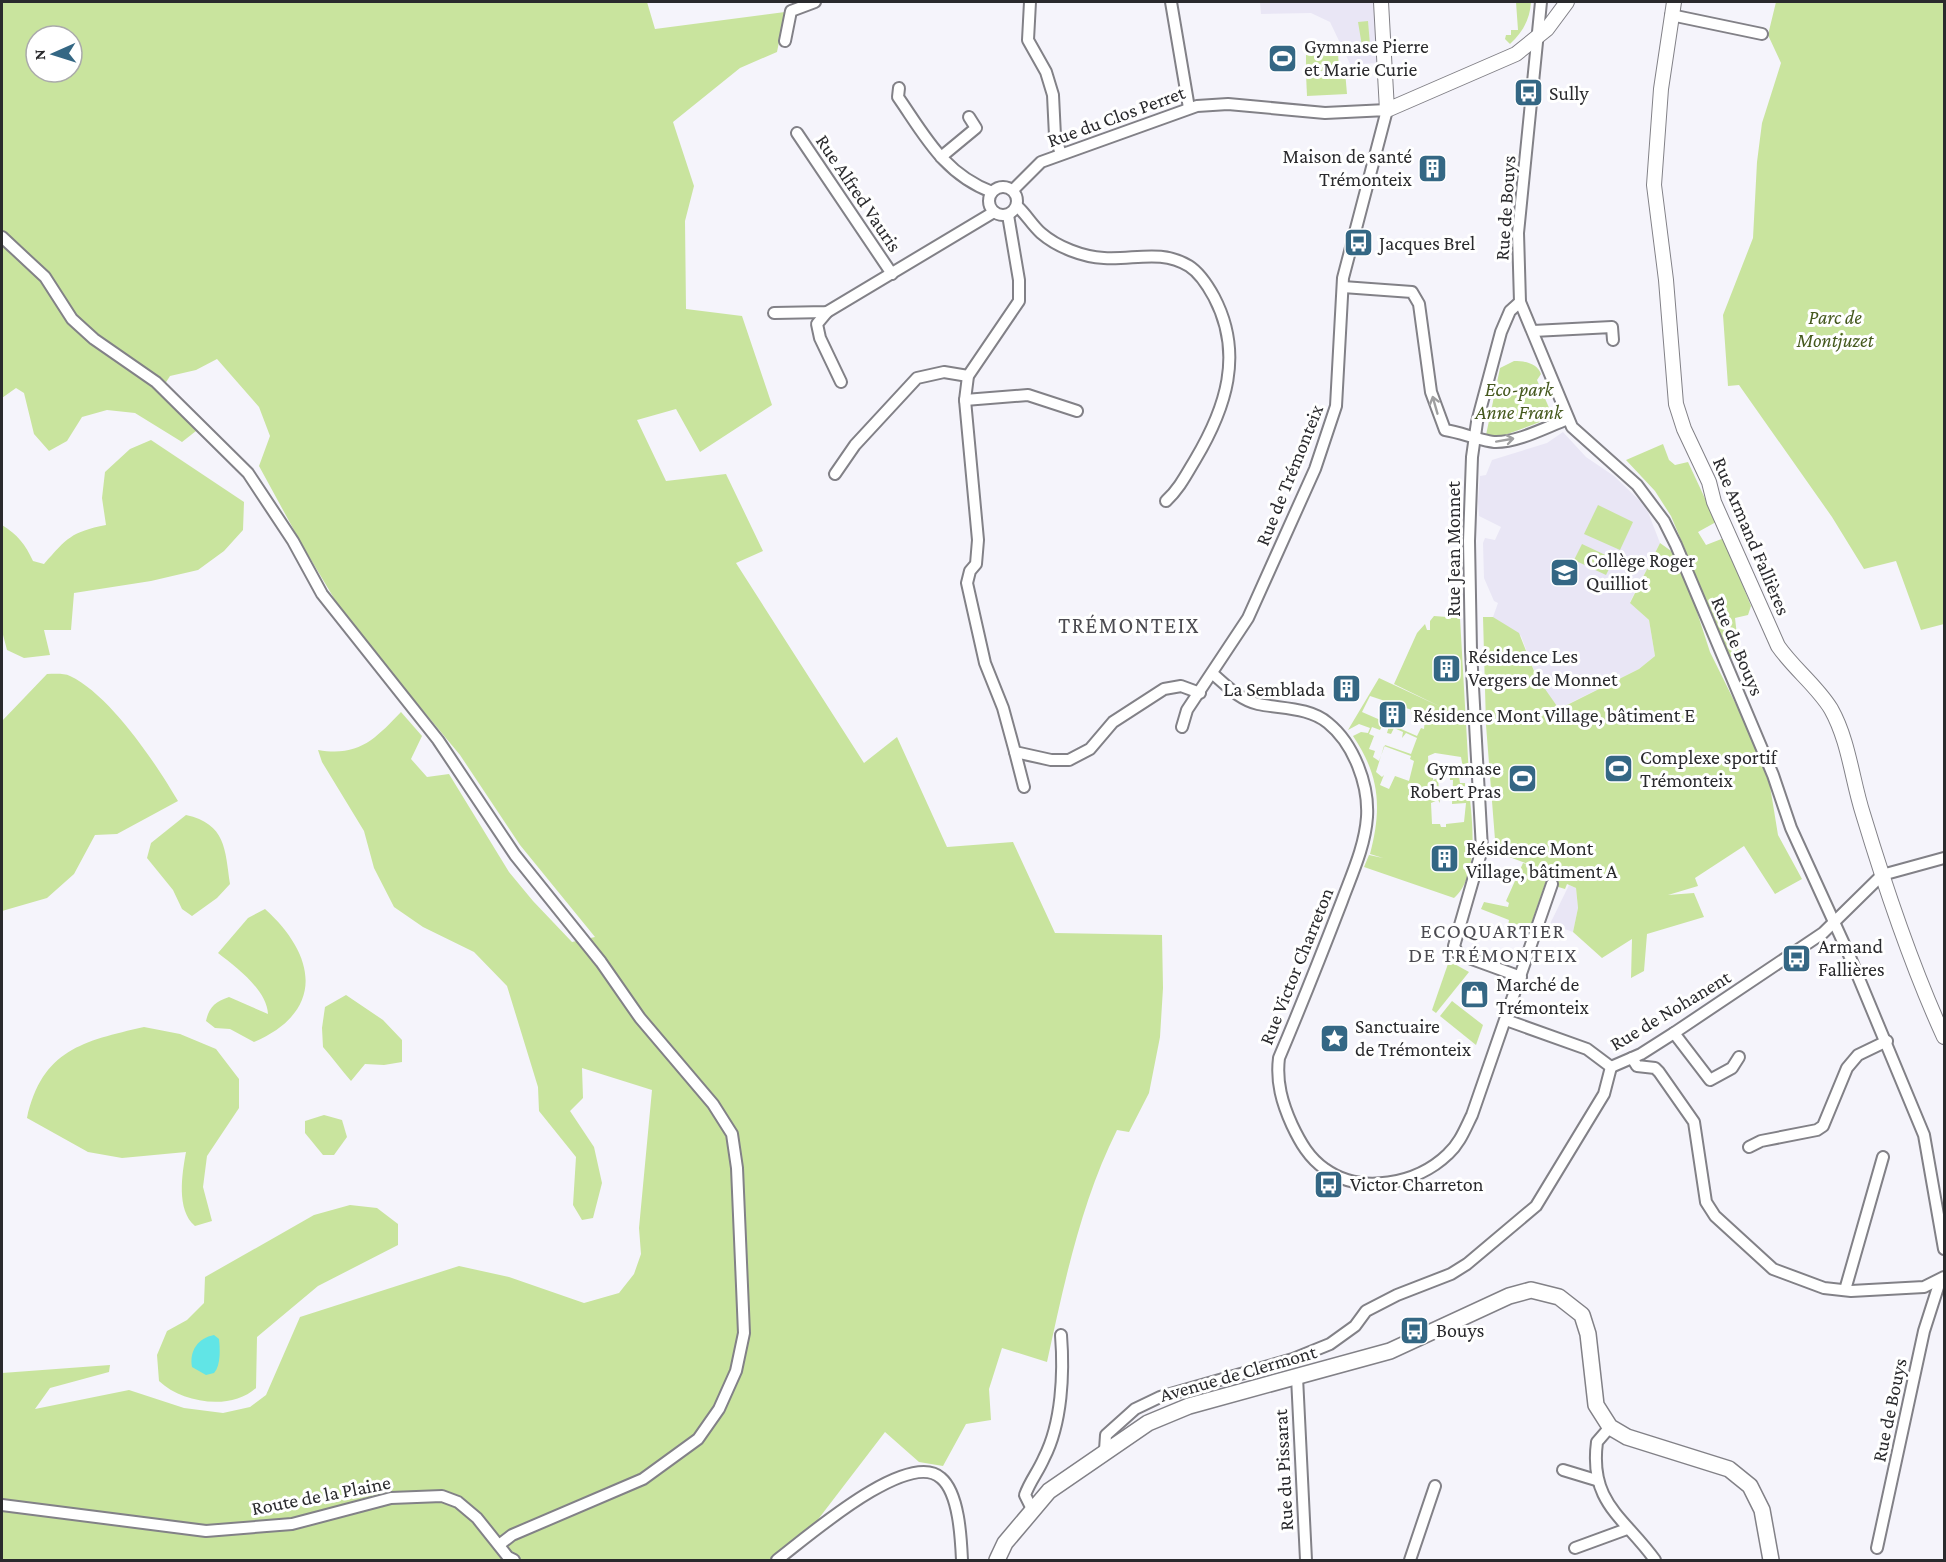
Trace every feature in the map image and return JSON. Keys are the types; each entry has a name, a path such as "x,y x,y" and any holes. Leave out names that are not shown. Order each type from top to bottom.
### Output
{"main road":[{"name":"Avenue de Clermont","path":"997,1560 1005,1543 1049,1491 1138,1428 1174,1411 1390,1351 1518,1292 1545,1292 1572,1305 1586,1322 1596,1405 1610,1427"},
{"path":"1610,1427 1627,1437 1729,1469 1738,1474 1753,1491 1762,1510 1772,1560"}],"street":[{"path":"785,41 791,11 815,2"},
{"path":"1030,2 1028,40 1046,72 1053,95 1055,136 1061,154"},
{"path":"1171,2 1189,108"},
{"path":"1381,2 1388,110 1516,54 1537,38 1567,2"},
{"name":"Rue de Bouys","path":"1541,2 1536,74 1518,233 1520,302 1568,419 1588,444 1637,485 1664,520 1773,775 1791,828 1887,1041 1924,1135 1944,1250"},
{"name":"Rue Armand Fallières","path":"1762,34 1673,8 1661,88 1654,185 1679,416 1778,646 1795,669 1820,694 1838,724 1881,875 1920,987 1944,1037"},
{"path":"899,88 898,97 916,127 941,157 971,182 992,192 1004,187 1013,190 1017,198 1017,206 1042,233 1075,251 1102,258 1162,256 1179,261 1199,274 1219,306 1231,345 1228,386 1221,410 1208,438 1176,492 1166,501"},
{"name":"Rue du Clos Perret","path":"1013,190 1041,162 1189,108 1228,104 1325,113 1388,110"},
{"name":"Rue de Trémonteix","path":"1182,727 1187,710 1248,618 1315,469 1325,441 1336,406 1346,265 1388,110"},
{"path":"941,157 976,128 969,117"},
{"name":"Rue Alfred Vauris","path":"797,133 892,274"},
{"path":"992,192 989,205 994,212 1008,215"},
{"path":"1008,215 1017,206"},
{"path":"841,382 820,338 817,324 827,312 994,212"},
{"path":"1008,215 1019,280 1019,301 968,376 965,400 978,540 976,563 970,571 967,584 985,663 1003,708 1024,787"},
{"path":"2,237 45,277 72,319 94,339 148,375 172,396 248,474 293,541 322,594 438,740 515,855 601,962 640,1018 713,1104 732,1134 737,1168 744,1333 736,1371 719,1409 698,1439 643,1479 512,1535 499,1545"},
{"path":"1343,287 1412,292 1419,304 1436,412 1445,430 1492,442 1506,441 1568,419"},
{"name":"Rue Jean Monnet","path":"1520,302 1510,311 1501,332 1475,436 1470,482 1472,663 1482,849 1454,946 1458,954 1521,977"},
{"path":"774,313 827,312"},
{"path":"1533,331 1612,327 1613,340"},
{"path":"835,474 855,445 917,378 944,372 968,376"},
{"path":"965,400 1028,395 1077,411"},
{"name":"Rue Victor Charreton","path":"1213,674 1243,698 1258,704 1308,712 1327,721 1349,748 1360,771 1366,798 1367,818 1359,856 1279,1058 1277,1072 1281,1097 1294,1129 1309,1154 1324,1168 1347,1180 1382,1183 1401,1180 1425,1171 1448,1154 1460,1140 1472,1115 1552,884"},
{"path":"1015,752 1051,760 1069,760 1090,749 1113,722 1164,689 1181,686 1200,693"},
{"path":"1881,875 1944,858"},
{"name":"Rue de Nohanent","path":"1105,1450 1106,1435 1135,1409 1171,1393 1284,1362 1330,1344 1355,1326 1366,1311 1397,1295 1452,1274 1474,1258 1536,1206 1604,1094 1611,1067 1632,1058 1674,1033 1833,924 1881,875"},
{"path":"1506,1020 1587,1049 1611,1067"},
{"path":"1674,1033 1710,1080 1732,1068 1739,1057"},
{"path":"1749,1147 1761,1141 1817,1130 1822,1126 1847,1068 1858,1055 1887,1041"},
{"path":"1632,1058 1637,1066 1655,1068 1688,1110 1698,1138 1706,1202 1715,1216 1773,1269 1824,1288 1845,1290 1897,1290 1924,1287 1942,1279"},
{"path":"1845,1290 1883,1156"},
{"name":"Rue de Bouys","path":"1877,1548 1924,1331 1942,1279"},
{"path":"1032,1509 1025,1495 1030,1481 1045,1458 1059,1410 1063,1362 1061,1335"},
{"name":"Rue du Pissarat","path":"1297,1377 1306,1560"},
{"path":"1610,1427 1597,1442 1596,1480 1627,1529 1655,1560"},
{"path":"1563,1470 1596,1480"},
{"path":"777,1560 881,1485 928,1471 939,1476 950,1493 957,1514 962,1560"},
{"path":"1410,1560 1435,1486"},
{"name":"Route de la Plaine","path":"2,1505 206,1531 292,1524 391,1498 442,1497 458,1502 477,1518 514,1560"},
{"path":"1575,1548 1627,1529"}],"shaded area":[{"path":"1260,2 1375,2 1380,63 1360,64 1352,68 1330,22 1311,13 1261,14"},
{"name":"Collège Roger Quilliot","path":"1563,432 1586,457 1614,476 1640,501 1648,512 1660,543 1630,602 1649,620 1655,656 1639,669 1558,709 1536,676 1521,636 1493,617 1498,603 1494,601 1484,578 1483,543 1485,538 1495,540 1501,527 1479,516 1478,502 1480,476 1486,475 1492,460 1547,443"},
{"path":"1569,885 1576,888 1578,908 1573,932 1550,924"}],"green space":[{"path":"2,2 647,2 655,29 785,12 777,52 740,68 673,122 694,186 685,221 686,309 742,316 772,405 700,452 676,409 637,420 666,481 726,474 763,551 736,563 864,763 897,737 947,847 1013,842 1055,933 1162,935 1163,988 1160,1037 1149,1093 1129,1132 1117,1130 1093,1186 1075,1244 1047,1362 1002,1348 989,1389 991,1420 966,1424 943,1466 919,1462 885,1432 813,1526 774,1560 2,1560 2,1373 110,1365 109,1372 50,1388 35,1409 129,1390 184,1408 223,1413 250,1407 266,1395 300,1317 459,1266 509,1277 584,1303 619,1293 634,1274 641,1254 639,1228 652,1090 582,1068 583,1098 570,1111 594,1147 602,1183 593,1218 582,1220 573,1205 576,1157 539,1111 538,1087 507,986 474,952 423,927 394,907 374,868 364,831 322,762 318,750 345,751 365,744 401,712 422,736 411,759 427,777 449,774 509,872 533,901 572,942 595,937 520,845 460,755 381,660 335,600 259,466 270,436 259,407 217,359 196,370 170,376 161,390 196,431 182,442 135,413 107,410 82,417 67,441 49,451 34,434 24,393 16,388 2,398"},
{"path":"1516,2 1531,2 1525,25 1510,44 1505,39 1506,35 1511,35 1511,30 1518,30"},
{"name":"Parc de Montjuzet","path":"1776,2 1944,2 1944,624 1921,630 1896,561 1864,569 1832,517 1739,385 1728,386 1723,315 1753,238 1757,162 1762,123 1781,63 1768,35"},
{"path":"1368,21 1370,45 1362,46 1358,22"},
{"path":"1338,52 1339,70 1306,72 1306,55"},
{"path":"1345,71 1347,94 1307,96 1306,74"},
{"name":"Eco-park Anne Frank","path":"1514,361 1530,363 1537,367 1541,374 1537,380 1553,417 1497,438 1486,435 1500,368"},
{"path":"151,440 244,502 243,530 224,551 198,570 151,581 74,593 71,630 44,630 50,655 24,658 7,650 2,631 2,525 20,540 33,561 44,564 71,537 85,530 106,525 102,498 105,472 130,449"},
{"path":"1663,444 1669,460 1675,465 1688,462 1716,522 1698,532 1706,545 1724,538 1751,606 1748,615 1735,618 1739,653 1730,657 1671,516 1655,491 1626,460"},
{"path":"1598,505 1633,522 1620,550 1584,534"},
{"name":"Complexe sportif Trémonteix","path":"1660,543 1674,553 1684,572 1710,652 1753,739 1770,786 1778,835 1802,879 1775,894 1744,846 1695,878 1698,886 1668,895 1694,893 1704,917 1647,934 1644,971 1631,978 1632,939 1602,958 1573,932 1578,908 1576,888 1567,884 1565,889 1555,886 1557,881 1547,878 1528,933 1508,926 1509,920 1481,909 1484,902 1508,907 1509,903 1506,901 1523,863 1549,872 1496,852 1486,725 1483,617 1493,617 1519,633 1536,676 1559,709 1639,669 1655,656 1649,620 1630,603"},
{"path":"1582,544 1614,559 1606,575 1574,560"},
{"path":"1434,616 1460,618 1469,776 1459,777 1460,783 1465,783 1465,791 1460,792 1460,800 1470,799 1473,838 1467,878 1462,889 1454,898 1364,867 1369,855 1383,858 1370,854 1376,822 1376,793 1369,765 1353,736 1361,732 1368,733 1370,728 1359,724 1348,730 1379,678 1441,707 1394,684 1417,633 1425,624 1427,630 1430,630 1430,621","holes":["1370,696 1412,710 1411,713 1425,718 1424,729 1421,728 1417,736 1362,712","1383,724 1389,726 1387,733 1391,734 1394,728 1403,732 1402,738 1406,733 1417,738 1411,754 1385,745 1411,756 1410,759 1414,761 1409,781 1395,776 1389,789 1380,785 1384,775 1382,777 1376,772 1381,755 1379,761 1373,757 1375,751 1369,749 1374,736 1369,734 1372,727 1380,730","1435,753 1461,757 1464,774 1450,775 1450,780 1453,780 1452,804 1466,803 1464,822 1446,824 1446,827 1432,824 1431,803 1438,800 1440,803 1438,778 1433,780 1433,777 1429,777 1428,756"]},
{"path":"47,674 70,676 101,698 144,749 178,801 117,834 95,835 74,874 47,898 2,911 2,721"},
{"path":"186,815 199,819 216,832 227,860 230,884 217,898 192,916 182,909 173,890 147,858 151,843"},
{"path":"265,909 295,945 303,963 306,981 303,998 293,1015 277,1029 254,1042 230,1029 215,1028 206,1021 213,1006 229,997 268,1014 262,996 256,988 218,953 248,918"},
{"path":"1449,961 1469,972 1436,1013 1432,1010"},
{"path":"346,995 383,1020 402,1040 402,1062 384,1065 365,1064 351,1081 347,1077 323,1047 322,1028 325,1007"},
{"path":"1452,1001 1483,1025 1476,1045 1440,1016"},
{"path":"144,1027 180,1034 216,1049 239,1079 239,1108 207,1156 203,1187 212,1221 195,1226 185,1211 182,1191 186,1152 122,1158 88,1152 27,1118 34,1095 43,1077 68,1052 102,1038"},
{"path":"324,1115 342,1120 347,1137 334,1155 323,1155 305,1133 305,1121"},
{"path":"350,1205 377,1208 398,1224 398,1245 318,1286 257,1337 256,1388 234,1400 220,1402 180,1395 159,1381 157,1355 167,1331 187,1320 204,1303 205,1277 314,1215"}],"water":[{"path":"214,1335 219,1339 219,1361 214,1373 206,1375 192,1367 193,1351 199,1342"}],"place":[{"name":"Gymnase Pierre et Marie Curie","path":"1283,58"},
{"name":"Sully","path":"1528,93"},
{"name":"Maison de santé Trémonteix","path":"1433,168"},
{"name":"Jacques Brel","path":"1358,243"},
{"name":"Collège Roger Quilliot","path":"1565,572"},
{"name":"Résidence Les Vergers de Monnet","path":"1447,668"},
{"name":"La Semblada","path":"1346,689"},
{"name":"Résidence Mont Village, bâtiment E","path":"1392,715"},
{"name":"Complexe sportif Trémonteix","path":"1619,769"},
{"name":"Gymnase Robert Pras","path":"1522,779"},
{"name":"Résidence Mont Village, bâtiment A","path":"1445,859"},
{"name":"Armand Fallières","path":"1797,958"},
{"name":"Marché de Trémonteix","path":"1475,995"},
{"name":"Sanctuaire de Trémonteix","path":"1334,1038"},
{"name":"Victor Charreton","path":"1329,1184"},
{"name":"Bouys","path":"1415,1330"}],"district":[{"name":"TRÉMONTEIX","path":"1129,625"},
{"name":"ECOQUARTIER DE TRÉMONTEIX","path":"1493,943"}]}
